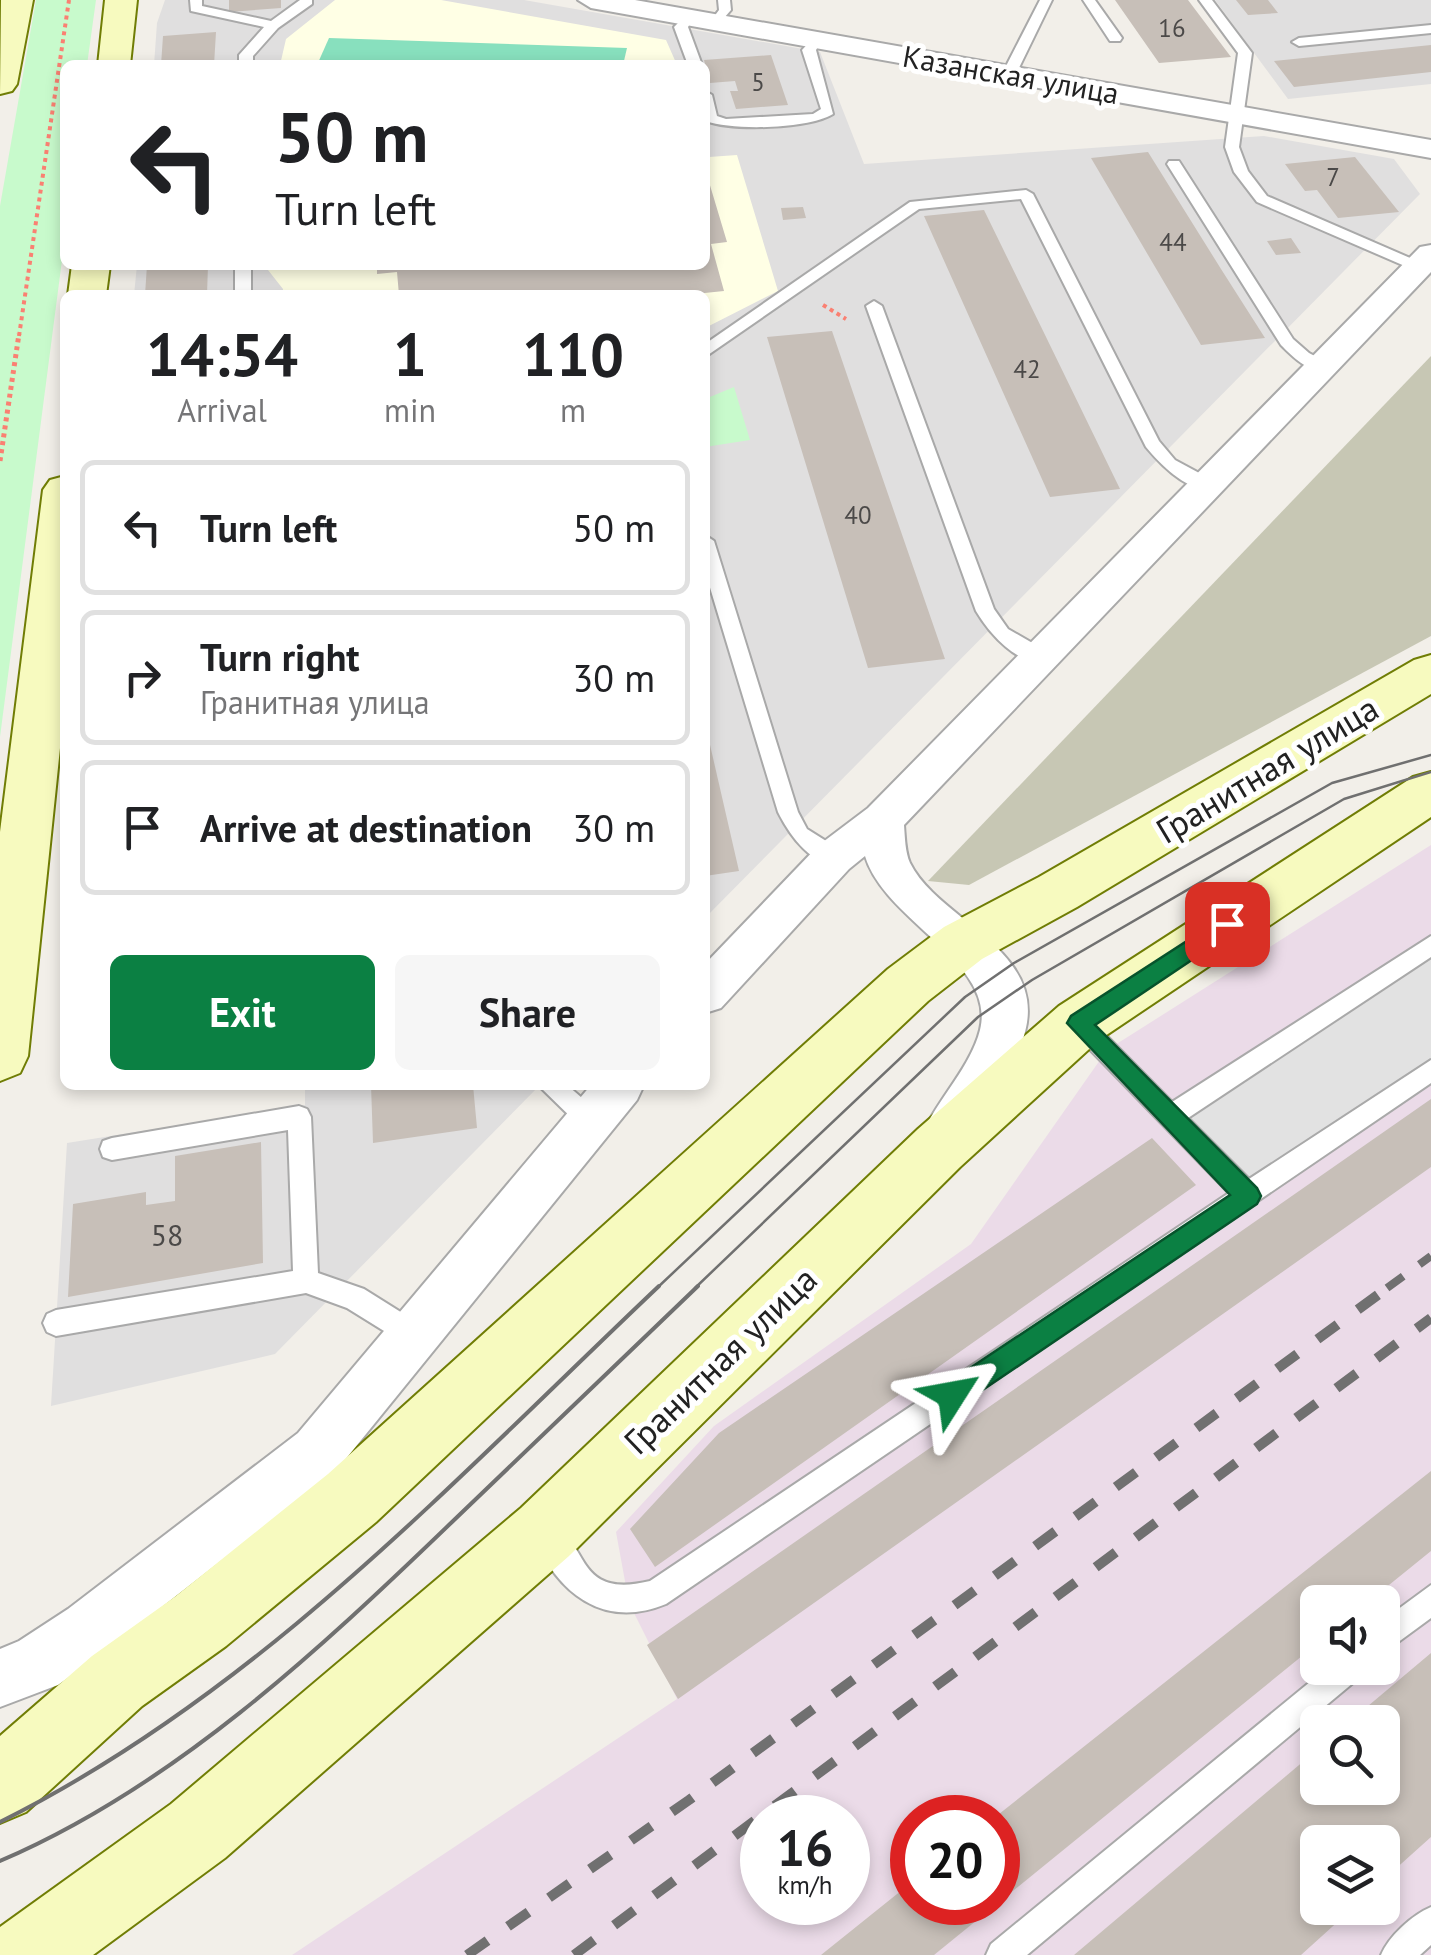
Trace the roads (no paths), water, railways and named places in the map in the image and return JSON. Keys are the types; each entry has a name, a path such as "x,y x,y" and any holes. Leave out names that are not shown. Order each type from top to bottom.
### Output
{"street":[{"path":"0,84 17,0"},
{"path":"115,60 121,0"},
{"name":"Казанская улица","path":"591,0 688,17 720,11 815,40 1431,149"},
{"path":"710,989 834,857 882,820 1425,261"},
{"path":"0,1056 60,534"},
{"name":"Гранитная улица","path":"0,1786 117,1681 201,1621 352,1498 908,984 963,943 1058,892 1431,672"},
{"name":"Гранитная улица","path":"27,1955 198,1832 545,1532 939,1148 1079,1023 1431,792"},
{"path":"882,820 884,852 894,874 923,909 996,976 1005,999 1003,1029 939,1148"},
{"path":"0,1678 37,1664 88,1629 317,1452 414,1334 586,1096"},
{"path":"317,1452 352,1498"}],"lane":[{"path":"196,0 196,8 273,26"},
{"path":"246,60 246,55 273,26 306,4 306,0"},
{"path":"1009,74 1046,0"},
{"path":"1089,0 1115,38"},
{"path":"1205,0 1245,53 1232,147 1241,172 1262,199 1425,261"},
{"path":"688,17 681,27 693,60"},
{"path":"1299,42 1431,29"},
{"path":"710,114 724,123 816,118 828,112 809,50 815,40"},
{"path":"1174,164 1287,342 1322,367"},
{"path":"710,348 915,205 1026,194 1152,443 1169,464 1208,485"},
{"path":"874,306 985,610 1001,634 1041,657"},
{"path":"710,556 788,812 800,834 834,857"},
{"path":"1171,1116 1431,945"},
{"path":"1079,1023 1248,1196"},
{"path":"545,1532 577,1578 600,1598 628,1603 656,1594 1431,1070"},
{"path":"112,1149 300,1117 306,1281"},
{"path":"56,1323 306,1281 354,1298 414,1334"},
{"path":"1400,1625 1431,1600"},
{"path":"1002,1955 1328,1685"},
{"path":"1397,1955 1431,1923"}],"tram line":[{"path":"657,1288 965,997 1014,963 1332,783 1431,755"},
{"path":"695,1288 978,1017 1032,980 1344,799 1431,772"},
{"path":"0,1822 94,1770 182,1712 267,1648 428,1508 659,1286"},
{"path":"0,1861 125,1795 241,1712 401,1571 698,1286"}],"railway":[{"path":"1387,1288 1431,1256"},
{"path":"467,1955 689,1800 1390,1286"},
{"path":"574,1955 1431,1318"}]}
